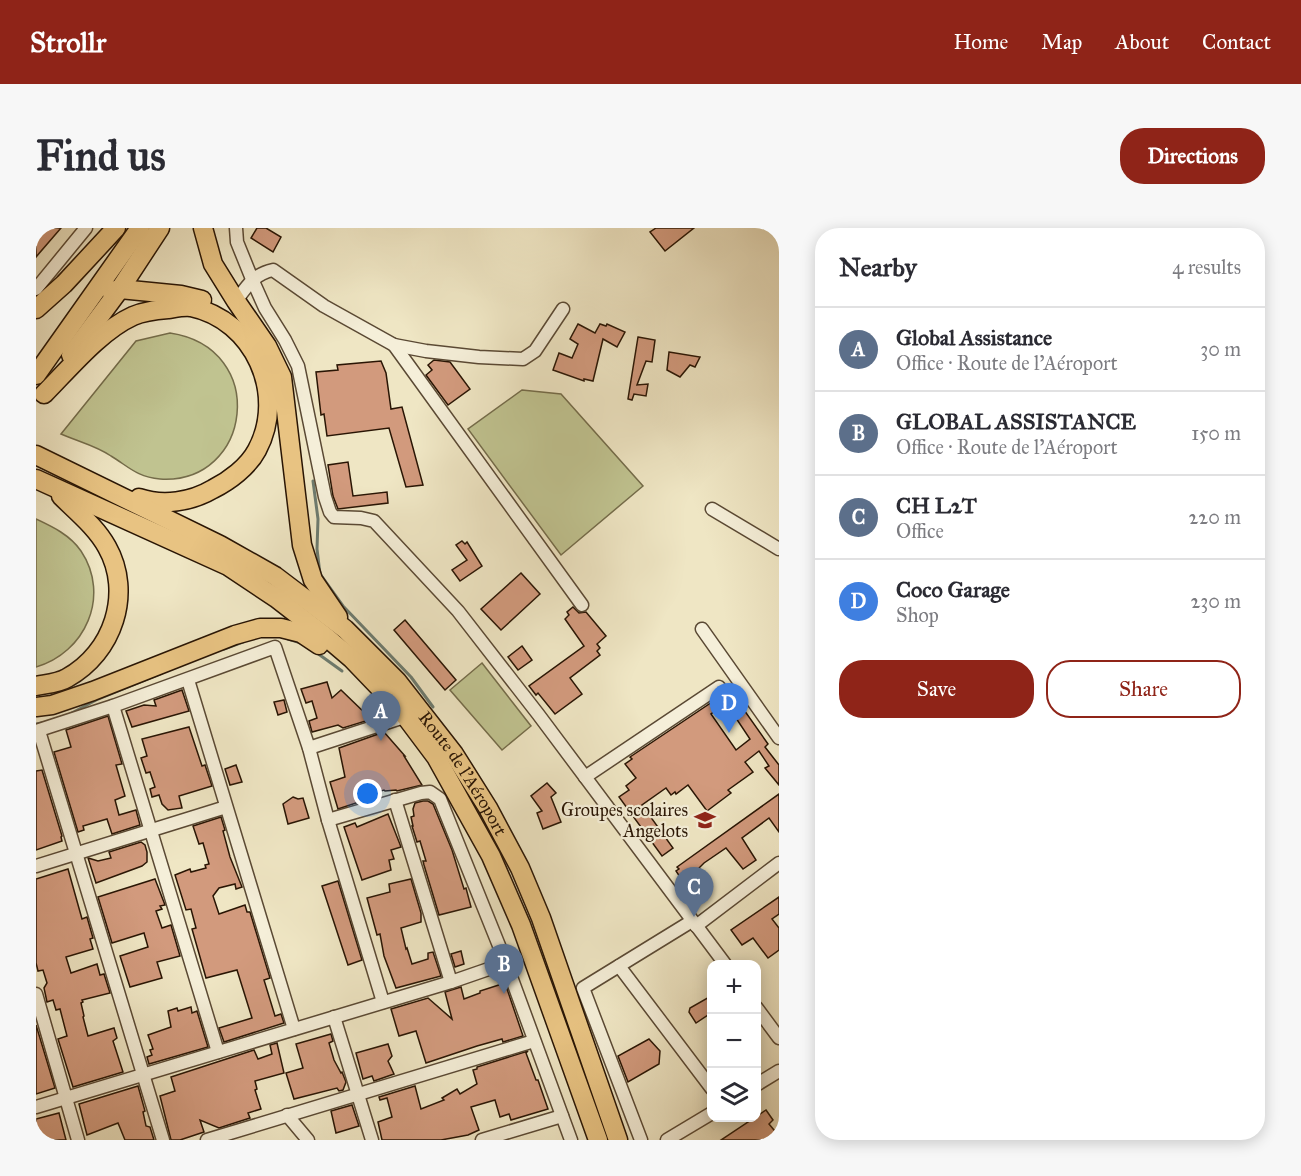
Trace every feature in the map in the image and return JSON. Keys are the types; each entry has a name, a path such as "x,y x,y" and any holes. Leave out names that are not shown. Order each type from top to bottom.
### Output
{"highway":[{"path":"36,309 64,284 116,228"},
{"path":"36,375 140,228"},
{"path":"40,400 120,289 160,228"},
{"path":"203,228 213,264 267,346 282,377 302,545 313,580 345,629"},
{"path":"93,295 120,289 181,295 216,303 248,319"},
{"path":"40,400 97,341 132,316 151,310 189,307 217,316 235,328 251,347 264,372 268,400 266,428 256,452 240,471 202,496 177,502 149,501 103,487"},
{"name":"Route de l'Aéroport","path":"36,455 220,545 275,576 345,629 397,681 454,754 488,808 520,868 540,918 618,1140"},
{"path":"36,686 66,679 94,657 111,630 119,601 117,569 107,546 91,525 42,482"},
{"name":"Route de l'Aéroport","path":"42,482 228,566 276,598 325,636 352,659 402,713 436,757 491,856 521,925 598,1140"},
{"path":"36,707 52,705 93,691 235,635 260,628 281,628 301,633 325,648 402,713"}],"street":[{"path":"36,289 86,228"},
{"path":"236,228 237,242 265,308 298,366 330,512 334,518 361,518 374,521 458,611 721,960"},
{"path":"236,301 252,279 262,272 273,270 324,306 394,345 479,357 523,359 536,351 563,309"},
{"path":"394,345 582,605"},
{"path":"712,509 779,549"},
{"path":"702,629 779,738"},
{"path":"164,1140 38,731 188,680 275,647 309,748 328,820 383,1002"},
{"path":"188,680 294,1029"},
{"path":"585,777 719,687"},
{"path":"113,706 218,1052"},
{"path":"309,748 402,713"},
{"path":"328,820 394,800 430,792 440,799 506,963 571,1140"},
{"path":"394,800 451,982"},
{"path":"36,866 226,807"},
{"path":"641,1140 583,988 694,923 779,862"},
{"path":"36,1107 451,982 506,963"},
{"path":"619,966 707,1084"},
{"path":"36,994 78,1140"},
{"path":"761,1014 779,1038"},
{"path":"334,1017 372,1140"},
{"path":"212,1139 534,1041"},
{"path":"761,1082 779,1071"},
{"path":"287,1115 308,1140"},
{"path":"667,1140 707,1115"},
{"path":"482,1140 562,1116"}],"green space":[{"path":"170,333 202,344 224,363 235,387 237,414 230,439 214,461 191,475 152,478 134,471 100,449 61,434 136,341"},
{"path":"522,390 561,394 643,486 561,555 468,429"},
{"path":"36,519 61,532 77,545 90,568 94,586 93,604 80,636 53,660 36,667"},
{"path":"482,663 531,726 502,750 450,690"}],"building":[{"path":"36,228 61,228 36,257"},
{"path":"257,228 266,228 281,237 273,252 251,238"},
{"path":"656,228 694,228 665,251 650,232"},
{"path":"578,324 595,333 600,324 606,326 607,324 625,332 617,347 603,339 593,381 584,379 584,381 553,370 559,353 572,358 578,344 570,339"},
{"path":"638,337 655,340 652,362 646,361 637,385 648,384 646,396 634,394 632,400 628,399"},
{"path":"669,352 700,357 695,367 690,365 680,377 667,370"},
{"path":"434,360 450,362 470,389 448,405 426,375 432,370 428,365"},
{"path":"381,361 386,373 391,409 402,407 423,485 406,487 389,428 327,436 324,414 321,415 316,372 338,370 337,365"},
{"path":"348,462 353,496 387,492 388,503 338,509 333,496 328,465"},
{"path":"462,541 465,544 467,542 482,566 460,581 452,570 467,560 456,545"},
{"path":"521,573 540,594 501,630 481,609"},
{"path":"573,607 579,613 586,612 606,636 597,644 600,648 597,651 600,655 570,678 582,694 555,714 538,693 536,695 529,686 584,646 565,619 569,615 567,612"},
{"path":"405,620 456,680 445,690 394,630"},
{"path":"522,646 532,660 518,670 508,657"},
{"path":"327,682 332,698 341,690 370,718 369,720 343,728 338,725 312,732 309,721 317,718 312,701 306,703 301,689"},
{"path":"182,690 189,711 132,727 126,711 144,705 156,706 154,700"},
{"path":"727,690 735,701 737,700 768,744 765,747 779,765 779,785 765,768 769,766 759,751 745,762 753,772 728,790 731,793 707,811 688,785 671,795 666,788 642,805 673,848 662,856 619,797 629,790 626,786 636,778 625,764 632,759 630,757","holes":["726,703 750,739 736,750 711,714"]},
{"path":"284,700 287,712 278,715 274,702"},
{"path":"108,716 122,764 116,765 125,796 115,800 119,815 136,810 140,825 112,834 107,819 83,826 84,830 78,832 54,752 71,747 66,730"},
{"path":"189,727 202,766 205,765 212,786 179,796 182,808 168,810 162,804 159,795 152,797 150,789 155,787 150,772 146,773 141,758 147,756 142,739"},
{"path":"384,732 405,756 422,785 397,791 384,790 358,798 359,802 338,809 330,782 345,777 339,748"},
{"path":"236,765 242,782 230,785 225,769"},
{"path":"42,770 62,841 36,850 36,771"},
{"path":"547,783 556,793 551,797 561,822 543,829 537,813 542,811 531,796"},
{"path":"779,794 779,832 769,818 742,838 756,860 743,869 726,848 704,863 699,868 707,879 697,886 705,898 693,906 688,899 692,895 676,871 679,869 677,867"},
{"path":"293,797 303,798 309,818 288,824 283,804"},
{"path":"423,801 433,804 452,850 471,907 439,915 424,865 423,861 426,861 420,841 417,842 412,826 411,817 414,816 415,803"},
{"path":"388,814 401,847 391,850 394,859 389,860 391,870 362,880 344,827 355,823 357,827"},
{"path":"221,817 230,857 242,887 236,889 235,884 219,888 213,896 219,914 245,905 247,912 250,912 270,978 264,980 275,1016 281,1014 284,1023 224,1042 219,1028 252,1018 237,970 206,978 192,929 196,928 191,909 186,910 175,875 190,869 191,872 206,868 205,865 209,864 203,843 199,844 193,826"},
{"path":"141,842 145,845 147,862 96,883 88,858 98,861 111,858 109,852"},
{"path":"68,869 82,919 87,917 93,938 90,939 93,949 66,957 71,973 97,964 100,975 104,974 110,993 82,1000 83,1017 88,1036 114,1028 117,1038 113,1041 123,1072 73,1087 58,1039 67,1036 60,1009 56,1010 53,1000 47,1002 44,988 47,983 43,970 38,971 36,963 36,879"},
{"path":"155,879 165,905 160,906 162,909 156,911 162,928 171,925 180,956 157,962 162,978 130,987 120,956 148,947 144,933 112,943 98,897"},
{"path":"411,879 421,913 421,922 401,928 406,949 412,964 428,959 428,953 433,952 441,976 396,988 384,956 380,934 377,935 367,898 390,892 389,884"},
{"path":"338,881 362,960 348,965 322,886"},
{"path":"779,897 779,914 772,919 779,928 779,950 768,958 753,938 742,945 731,930"},
{"path":"461,951 464,964 455,967 451,954"},
{"path":"505,983 523,1036 503,1042 502,1039 426,1063 416,1031 399,1036 391,1009 428,998 452,1019 445,992 461,987 464,999"},
{"path":"707,998 707,1016 696,1023 689,1012 690,1008"},
{"path":"191,1007 192,1013 197,1011 208,1047 149,1064 147,1057 152,1055 150,1050 153,1049 148,1035 171,1027 168,1011"},
{"path":"36,1025 55,1088 36,1094"},
{"path":"331,1034 333,1041 329,1043 334,1060 346,1082 343,1090 339,1091 337,1088 294,1099 286,1073 303,1068 296,1044"},
{"path":"649,1039 660,1051 659,1064 628,1082 618,1056"},
{"path":"277,1043 284,1073 255,1081 257,1089 255,1090 261,1109 248,1113 250,1118 219,1128 200,1120 204,1132 180,1140 171,1140 160,1096 175,1091 171,1077 254,1050 258,1059 272,1054 270,1045"},
{"path":"388,1044 392,1056 388,1061 394,1074 374,1081 372,1076 363,1079 356,1053"},
{"path":"528,1051 526,1053 548,1109 511,1120 509,1114 500,1117 495,1100 471,1107 479,1130 468,1135 441,1140 382,1140 378,1122 392,1117 387,1098 380,1100 379,1097 415,1086 421,1109 444,1100 442,1098 457,1089 460,1094 477,1084 473,1070 477,1067"},
{"path":"138,1086 145,1111 143,1112 146,1126 150,1127 154,1140 125,1140 118,1123 87,1135 79,1104"},
{"path":"352,1105 359,1126 336,1133 331,1111"},
{"path":"766,1110 773,1120 769,1124 779,1136 774,1140 721,1140 748,1122 761,1122 761,1113"},
{"path":"59,1113 66,1140 36,1140 36,1119"}],"waterway":[{"path":"313,481 318,519 317,549 320,574 343,606 411,677 433,707"},
{"path":"288,639 301,643"},
{"path":"224,649 243,642"},
{"path":"317,653 342,671"},
{"path":"70,714 98,699 162,673"},
{"path":"36,724 47,722"}],"place":[{"name":"Coco Garage","path":"729,733"},
{"name":"Global Assistance","path":"381,741"},
{"name":"Groupes scolaires Angelots","path":"705,820"},
{"name":"CH L2T","path":"694,917"},
{"name":"GLOBAL ASSISTANCE","path":"504,994"}]}
